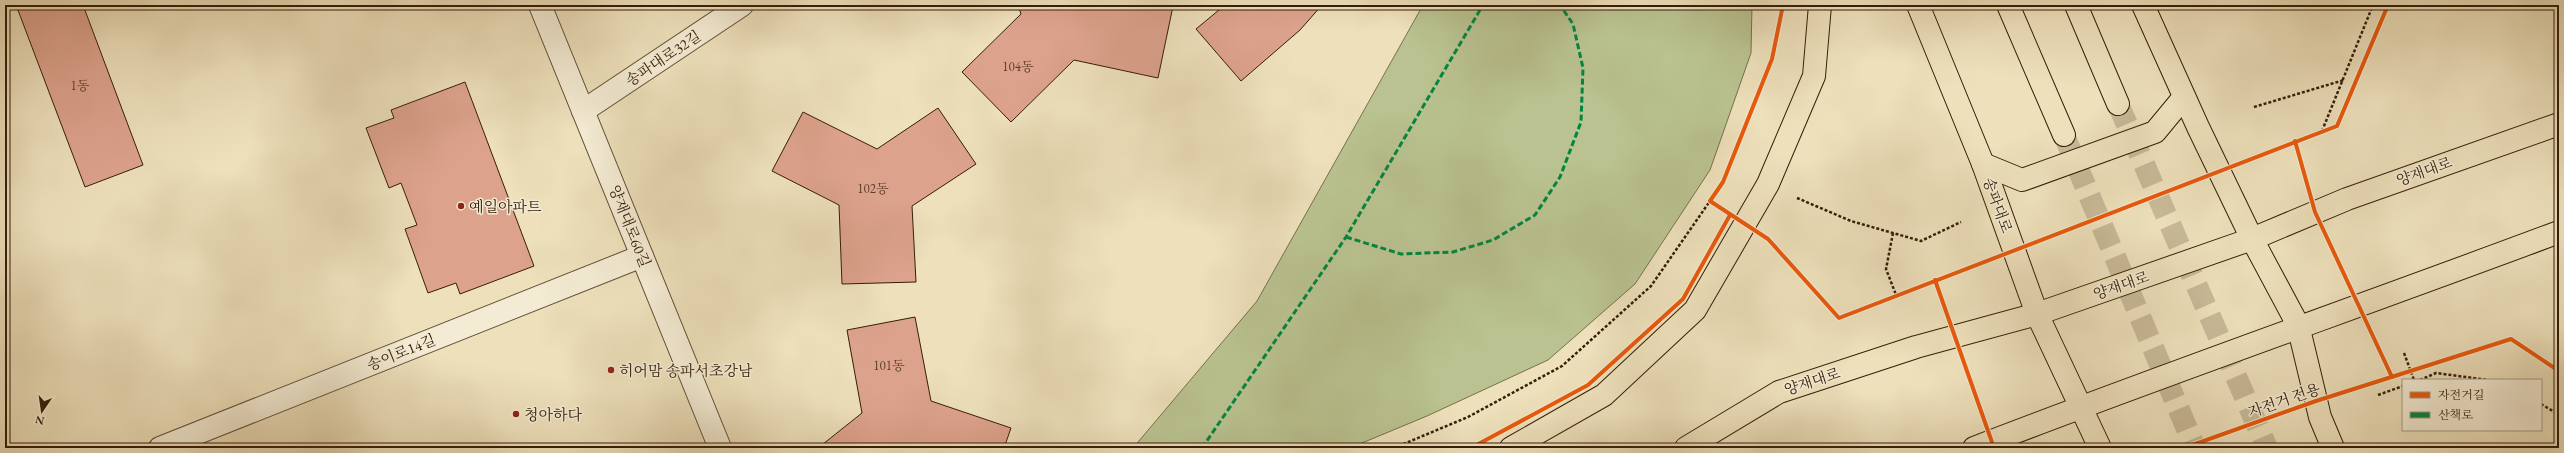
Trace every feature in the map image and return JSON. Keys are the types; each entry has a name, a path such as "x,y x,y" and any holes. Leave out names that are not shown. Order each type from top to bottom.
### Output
{"main road":[{"path":"1511,448 1604,395 1695,310 1768,184 1814,76 1820,5"},
{"name":"송파대로","path":"1918,5 1983,164 2037,314 2100,448"},
{"path":"2008,5 2064,135"},
{"path":"2076,5 2118,104"},
{"path":"2143,5 2184,97 2252,239 2298,325 2320,417 2333,448"},
{"path":"1983,164 2022,180 2155,132 2184,97"},
{"name":"양재대로","path":"1686,448 1779,392 1916,347 2037,314 2252,239 2347,199 2559,124"},
{"path":"1974,448 2298,325 2383,297 2559,232"}],"street":[{"name":"양재대로60길","path":"540,5 720,448"},
{"name":"송파대로32길","path":"583,111 742,5"},
{"name":"송이로14길","path":"160,448 642,256"}],"path":[{"path":"2322,131 2344,80 2373,5"},
{"path":"2254,107 2344,80"},
{"path":"2315,134 2330,128"},
{"path":"1394,448 1468,417 1562,366 1651,286 1714,195"},
{"path":"1791,195 1851,222 1921,241 1961,222"},
{"path":"1710,201 1744,225"},
{"path":"1893,233 1886,269 1898,300"},
{"path":"1889,298 1903,292"},
{"path":"2404,353 2414,379"},
{"path":"2404,373 2418,369"},
{"path":"2422,379 2436,373 2481,379"},
{"path":"2378,395 2402,386"},
{"path":"2542,405 2558,414"}],"green space":[{"path":"1423,5 1752,5 1751,53 1710,170 1635,284 1548,360 1427,416 1350,448 1133,448 1257,301"}],"building":[{"path":"16,5 83,5 143,165 85,187"},
{"path":"1018,5 1173,6 1158,78 1074,60 1011,122 962,72 1021,14"},
{"path":"1225,5 1322,5 1300,30 1241,81 1196,29"},
{"name":"예일아파트","path":"465,82 534,266 460,294 456,283 428,293 405,229 417,225 401,183 389,188 366,128 394,118 391,110"},
{"path":"938,108 976,164 912,206 916,282 842,284 839,205 772,171 803,112 877,149"},
{"path":"915,317 931,401 1011,428 1004,448 818,448 862,413 847,330"}],"tunnel":[{"path":"2118,104 2267,448"},
{"path":"2064,135 2195,448"}],"marked path":[{"path":"1202,448 1346,237 1483,5"},
{"path":"1346,237 1401,254 1453,252 1493,240 1535,215 1560,177 1581,122 1583,68 1573,24 1560,5"}],"cycle path":[{"path":"1783,5 1772,59 1723,182 1710,201 1768,239 1839,318 2337,126 2388,5"},
{"path":"2295,141 2315,212 2392,377"},
{"path":"1471,448 1588,385 1683,299 1730,215"},
{"path":"1935,280 1994,448"},
{"name":"자전거 전용","path":"2184,448 2316,401 2511,339 2559,371"}],"place":[{"name":"예일아파트","path":"461,206"},
{"name":"히어맘 송파서초강남","path":"611,370"},
{"name":"청아하다","path":"516,414"}]}
